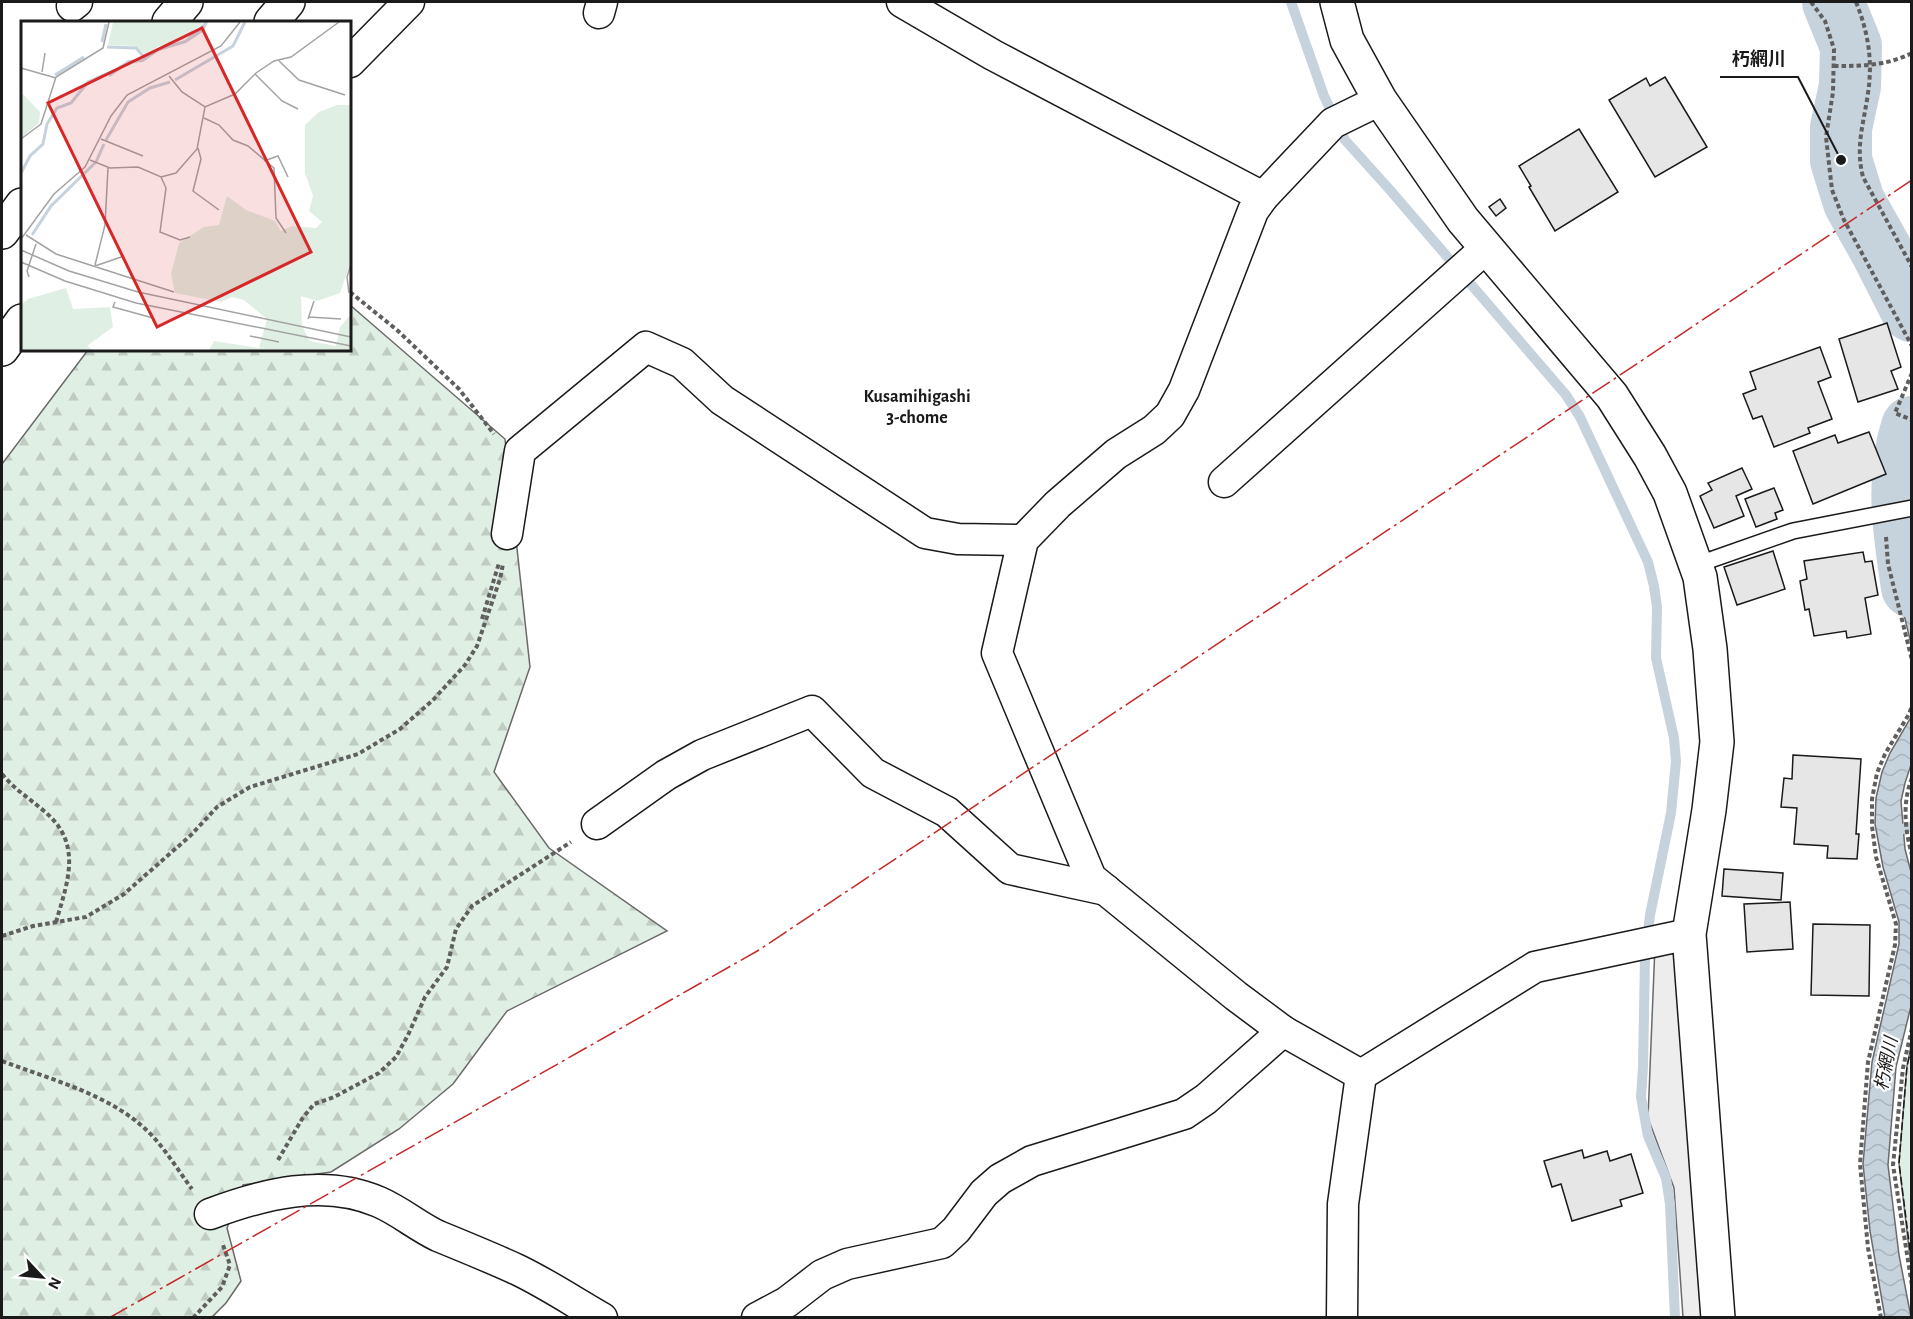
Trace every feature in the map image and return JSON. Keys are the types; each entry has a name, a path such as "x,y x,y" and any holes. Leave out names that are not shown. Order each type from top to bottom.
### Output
{"main road":[{"path":"170,21 186,2"},
{"path":"272,21 288,2"},
{"path":"1337,2 1347,40 1355,112 1463,220 1469,264 1612,396 1650,456 1670,493 1700,577 1710,649 1717,742 1709,810 1661,940 1718,1317"},
{"path":"2,232 21,206"},
{"path":"2,348 21,322"}],"street":[{"path":"351,61 409,2"},
{"path":"902,2 993,55 1263,197"},
{"path":"1355,112 1263,197 1253,211 1184,390 1170,415 1154,430 1116,454 1058,504 1023,540 997,653 1091,878 1236,996 1283,1031 1361,1075"},
{"path":"1224,482 1469,264"},
{"path":"507,534 520,451 646,347 682,363 723,400 925,533 958,539 1023,540"},
{"path":"597,824 666,775 702,755 812,711 873,773 947,812 1010,869 1106,890"},
{"path":"1361,1075 1535,967 1661,940"},
{"path":"757,1317 791,1310 822,1275 847,1264 942,1243 956,1230 984,1193 1000,1179 1032,1161 1184,1114 1206,1099 1283,1031"},
{"path":"1342,1317 1343,1204 1361,1075"},
{"path":"210,1214 243,1201 275,1193 308,1190 347,1192 377,1201 399,1212 423,1229 520,1271 602,1317"}],"lane":[{"path":"1696,565 1793,531 1911,508"}],"path":[{"path":"1811,2 1825,21 1834,49 1833,92 1826,137 1832,190 1844,220 1911,346"},
{"path":"1856,2 1865,27 1870,66 1868,93 1859,143 1860,164 1863,177 1911,267"},
{"path":"1834,66 1870,66 1898,60 1911,52"},
{"path":"351,293 397,330 459,389 501,442 520,451"},
{"path":"1911,373 1895,413 1911,420"},
{"path":"1884,512 1888,564 1911,660"},
{"path":"482,619 507,534"},
{"path":"2,936 33,926 86,917 124,894 190,836 217,807 250,787 358,754 400,729 433,700 465,665 477,646 500,579 507,534"},
{"path":"1881,1317 1868,1248 1860,1164 1868,1062 1895,945 1896,924 1876,857 1872,826 1872,799 1877,773 1885,754 1909,714 1911,706"},
{"path":"2,774 12,787 45,811 59,826 69,852 69,878 56,922"},
{"path":"1911,778 1905,804 1911,855"},
{"path":"243,1201 248,1193 269,1177 314,1104 334,1097 379,1073 396,1056 413,1026 425,997 447,967 456,929 472,906 597,824"},
{"path":"1911,1028 1903,1068 1893,1165 1911,1286"},
{"path":"2,1061 83,1091 124,1111 156,1139 216,1224 230,1265 222,1287 193,1317"}],"green space":[{"path":"351,306 505,439 530,667 494,772 549,848 667,931 507,1011 453,1084 399,1129 331,1172 243,1185 227,1228 241,1281 226,1303 212,1317 2,1317 2,464 87,351 351,351"},
{"path":"1911,1046 1911,1266 1899,1163 1907,1066"}],"shaded area":[{"path":"1655,945 1670,951 1675,956 1701,1317 1683,1317 1674,1188 1648,1118"}],"water":[{"path":"1911,514 1911,644 1892,564 1889,518"},
{"path":"1911,717 1911,765 1901,801 1905,849 1911,872 1912,1002 1896,1067 1888,1165 1899,1255 1911,1317 1885,1318 1870,1231 1863,1164 1872,1062 1899,944 1899,922 1883,867 1875,824 1876,798 1882,772 1890,753"}],"building":[{"path":"1665,77 1707,147 1655,177 1609,100 1646,78 1650,86"},
{"path":"1579,129 1618,192 1555,231 1519,166"},
{"path":"1500,199 1506,208 1496,216 1489,207"},
{"path":"1887,323 1901,367 1891,371 1898,389 1858,402 1839,339"},
{"path":"1820,347 1831,377 1818,382 1832,419 1808,428 1810,433 1774,447 1762,416 1753,419 1743,394 1756,389 1750,372"},
{"path":"1869,432 1886,474 1813,504 1793,451 1835,435 1838,443"},
{"path":"1742,468 1752,489 1736,496 1744,516 1714,528 1700,496 1712,490 1708,483"},
{"path":"1774,488 1783,510 1775,513 1777,519 1756,527 1745,499"},
{"path":"1773,551 1785,589 1737,605 1724,567"},
{"path":"1863,552 1865,562 1872,561 1878,595 1865,598 1871,634 1847,638 1846,631 1814,636 1809,609 1805,610 1800,581 1807,579 1804,561"},
{"path":"1793,755 1861,759 1856,834 1859,834 1857,859 1827,858 1828,846 1794,844 1797,808 1781,807 1784,778 1792,779"},
{"path":"1724,869 1783,873 1781,900 1722,896"},
{"path":"1790,902 1793,949 1747,952 1744,904"},
{"path":"1813,924 1870,925 1869,996 1811,995"},
{"path":"1582,1150 1584,1158 1607,1151 1610,1161 1631,1154 1643,1193 1620,1200 1622,1206 1572,1221 1561,1184 1552,1187 1544,1161"}],"waterway":[{"path":"1291,2 1324,96 1345,140 1566,395 1580,417 1648,562 1657,607 1656,658 1674,738 1676,761 1671,813 1650,915 1645,959 1641,1097 1648,1136 1666,1178 1670,1204 1675,1318"},
{"name":"朽網川","path":"1833,2 1851,46 1850,86 1841,128 1841,160 1854,202 1912,311"},
{"name":"朽網川","path":"1912,427 1902,487 1904,527 1912,587"},
{"path":"1893,832 1912,826"}],"fence":[{"path":"1912,1046 1907,1066 1899,1163 1912,1266"}],"power":[{"path":"109,1318 759,950 1912,180"}],"place":[{"name":"朽網川","path":"1841,160"}],"district":[{"name":"Kusamihigashi 3-chome","path":"917,407"}]}
